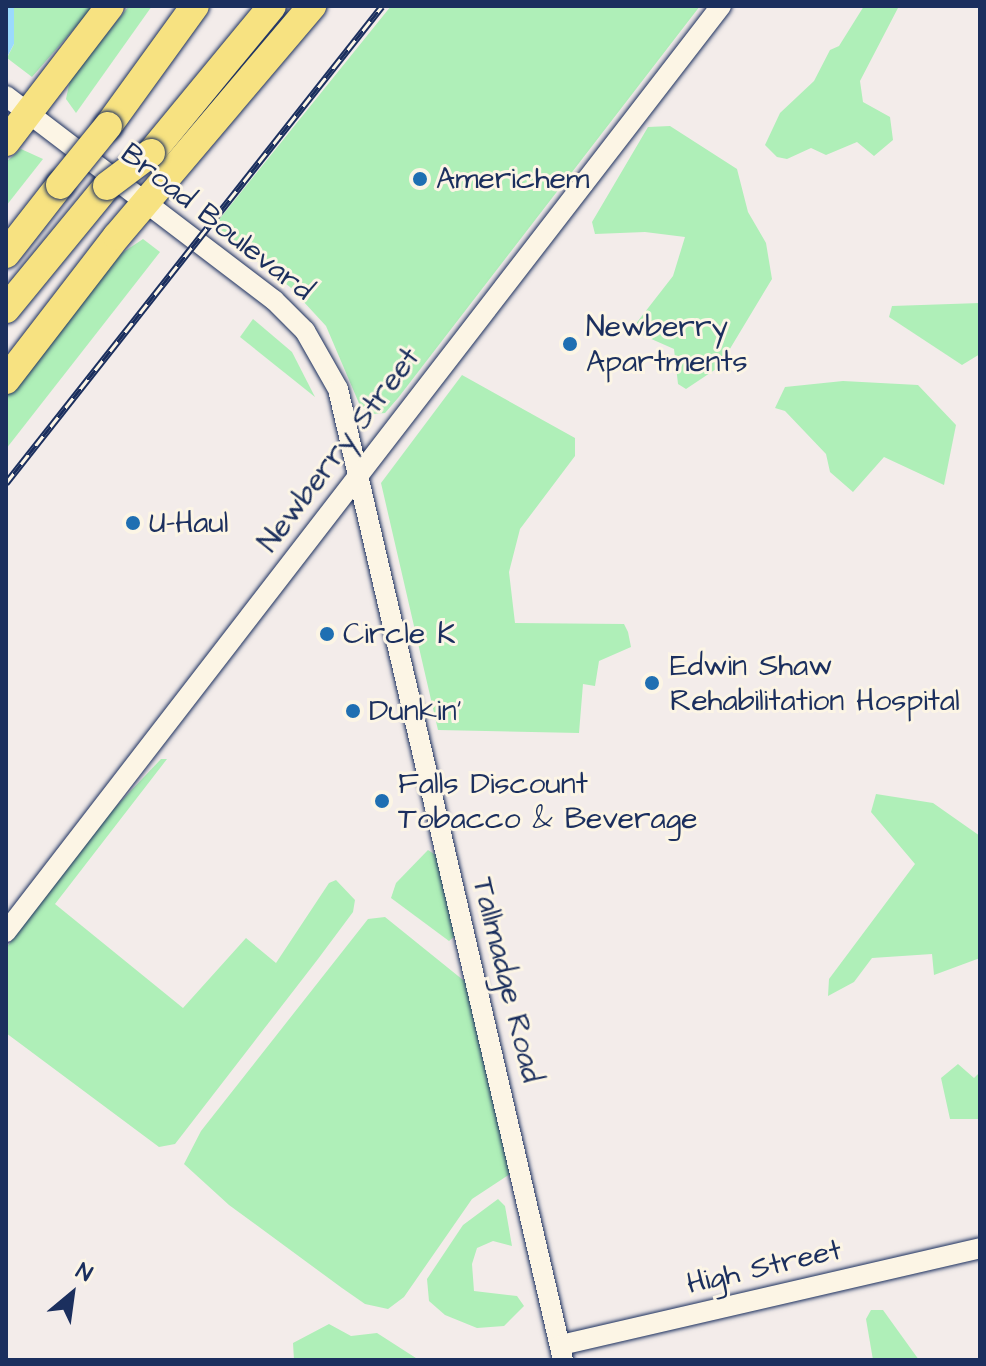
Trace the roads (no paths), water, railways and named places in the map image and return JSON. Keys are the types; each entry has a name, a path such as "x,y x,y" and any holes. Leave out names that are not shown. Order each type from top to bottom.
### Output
{"highway":[{"path":"6,142 16,104 110,6"},
{"path":"6,254 108,126 182,6"},
{"path":"140,77 195,6"},
{"path":"144,149 246,6"},
{"path":"6,309 98,196 272,6"},
{"path":"6,380 146,203 312,6"}],"street":[{"name":"Newberry Street","path":"6,932 721,6"},
{"name":"Broad Boulevard","path":"16,104 274,300 305,331 338,389 359,474"},
{"name":"Tallmadge Road","path":"359,474 562,1352"},
{"name":"High Street","path":"562,1352 980,1248"}],"water":[{"path":"6,6 14,6 14,44 6,59"}],"railway":[{"path":"6,483 382,6"}],"place":[{"name":"Americhem","path":"420,179"},
{"name":"Newberry Apartments","path":"570,344"},
{"name":"U-Haul","path":"133,523"},
{"name":"Circle K","path":"327,634"},
{"name":"Edwin Shaw Rehabilitation Hospital","path":"652,683"},
{"name":"Dunkin'","path":"353,711"},
{"name":"Falls Discount Tobacco & Beverage","path":"382,801"}]}
